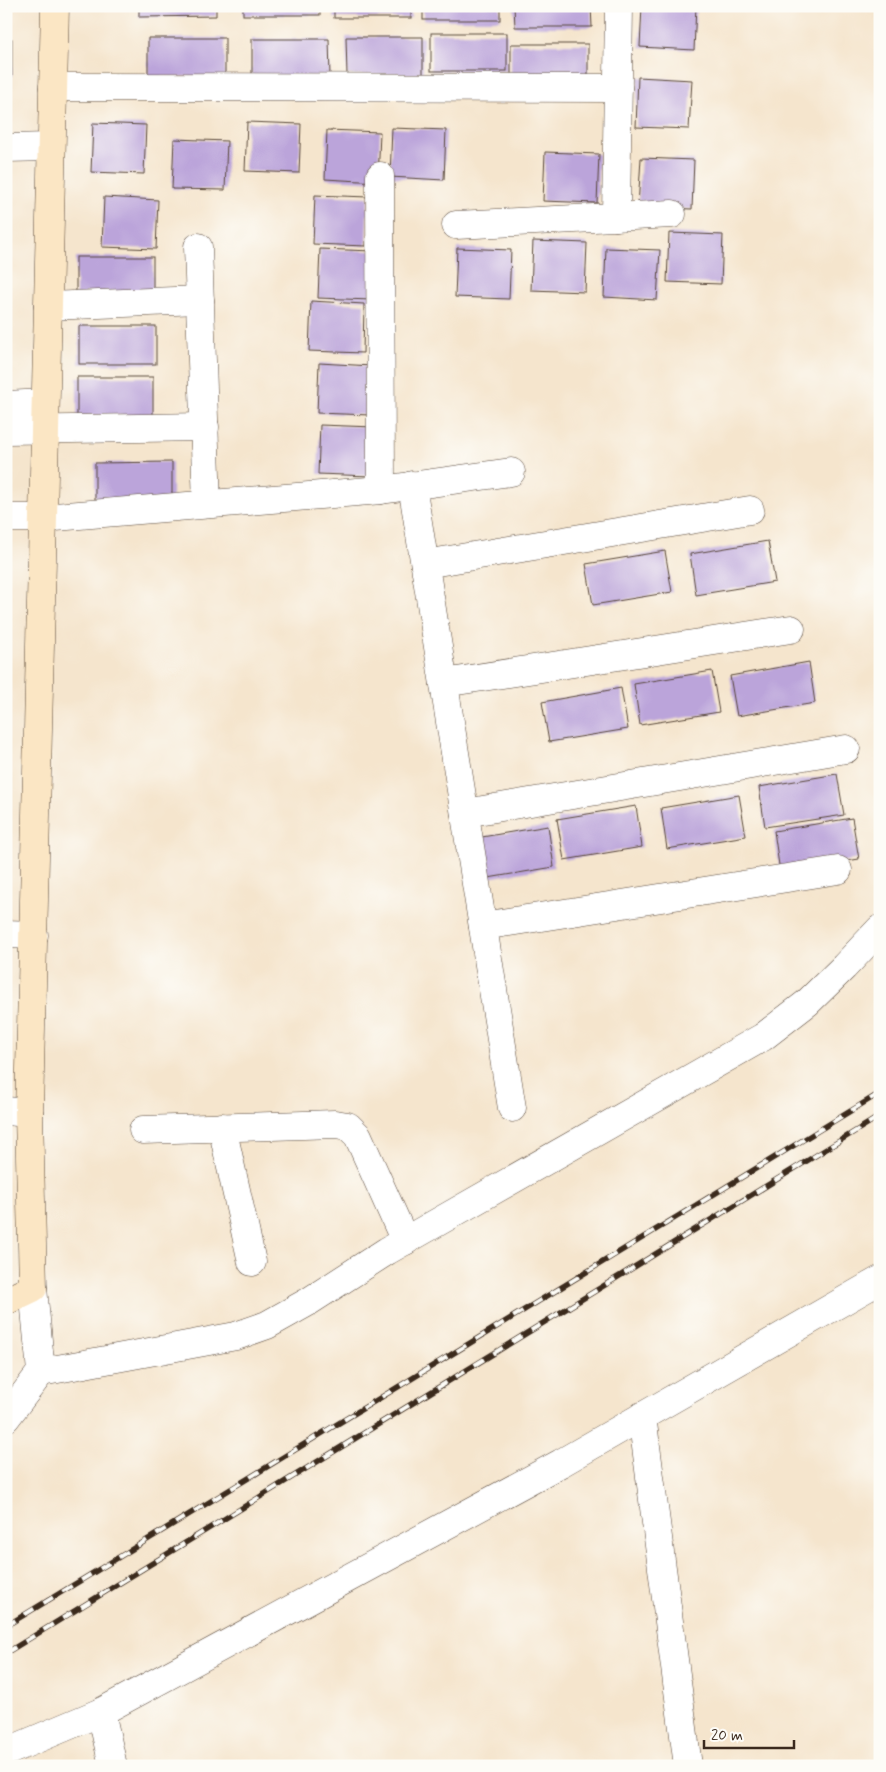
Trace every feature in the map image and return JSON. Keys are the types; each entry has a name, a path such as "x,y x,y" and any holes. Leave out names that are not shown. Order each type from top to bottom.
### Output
{"street":[{"path":"41,1372 18,1112 34,935 55,6"},
{"path":"616,217 619,6"},
{"path":"53,87 618,88"},
{"path":"6,148 51,147"},
{"path":"380,176 381,490"},
{"path":"456,225 672,214"},
{"path":"198,247 207,504"},
{"path":"48,306 200,300"},
{"path":"6,405 45,416 205,427"},
{"path":"6,430 45,416"},
{"path":"6,518 43,518 381,490 511,472"},
{"path":"412,485 512,1108"},
{"path":"425,564 750,510"},
{"path":"444,683 791,629"},
{"path":"465,813 846,749"},
{"path":"483,926 838,870"},
{"path":"6,1418 41,1372 236,1336 267,1325 308,1302 405,1241 762,1037 808,1003 880,929"},
{"path":"6,934 34,935"},
{"path":"143,1130 335,1124 348,1126 358,1136 405,1241"},
{"path":"222,1127 252,1262"},
{"path":"6,1752 101,1712 561,1463 880,1280"},
{"path":"6,1301 33,1288"},
{"path":"642,1416 688,1766"},
{"path":"101,1712 113,1766"}],"building":[{"path":"139,6 216,6 216,16 139,17"},
{"path":"243,6 320,6 320,15 243,15"},
{"path":"334,6 411,6 411,18 334,18"},
{"path":"423,6 500,6 500,20 423,20"},
{"path":"514,6 591,6 592,27 515,27"},
{"path":"642,6 696,6 694,50 640,47"},
{"path":"431,33 507,33 507,71 431,71"},
{"path":"346,37 423,37 423,75 347,75"},
{"path":"148,38 225,38 225,76 148,77"},
{"path":"6,39 12,39 12,76 6,76"},
{"path":"252,39 329,39 330,77 252,78"},
{"path":"511,44 588,44 588,82 511,83"},
{"path":"638,77 692,80 689,129 636,127"},
{"path":"247,122 301,124 299,173 245,171"},
{"path":"93,123 146,125 144,174 91,172"},
{"path":"392,128 446,130 444,180 390,177"},
{"path":"327,130 380,132 378,182 325,179"},
{"path":"174,139 227,141 225,190 172,189"},
{"path":"545,152 599,154 597,203 543,201"},
{"path":"641,158 694,160 692,209 638,207"},
{"path":"315,195 368,197 366,246 313,244"},
{"path":"104,197 158,200 156,249 102,247"},
{"path":"669,233 723,235 721,284 667,282"},
{"path":"533,241 587,243 585,292 531,290"},
{"path":"457,248 511,250 509,299 455,297"},
{"path":"606,248 660,250 657,300 604,297"},
{"path":"320,249 373,251 371,300 318,298"},
{"path":"76,257 153,257 153,295 76,295"},
{"path":"311,301 364,304 363,353 309,351"},
{"path":"79,326 156,326 156,364 79,364"},
{"path":"319,363 372,366 370,415 317,413"},
{"path":"77,377 153,377 153,415 77,416"},
{"path":"320,425 374,427 371,476 318,474"},
{"path":"172,462 172,500 95,501 95,463"},
{"path":"768,541 775,582 696,595 690,554"},
{"path":"665,551 672,592 593,605 586,564"},
{"path":"809,662 815,703 737,716 730,676"},
{"path":"712,671 719,712 640,725 634,684"},
{"path":"621,688 628,729 549,742 542,702"},
{"path":"837,774 844,815 765,827 759,787"},
{"path":"739,795 746,836 667,849 661,808"},
{"path":"636,806 642,847 564,860 557,819"},
{"path":"852,818 859,859 780,872 774,831"},
{"path":"548,826 554,867 476,880 470,839"}],"railway":[{"path":"6,1626 880,1093"},
{"path":"6,1653 880,1116"}]}
